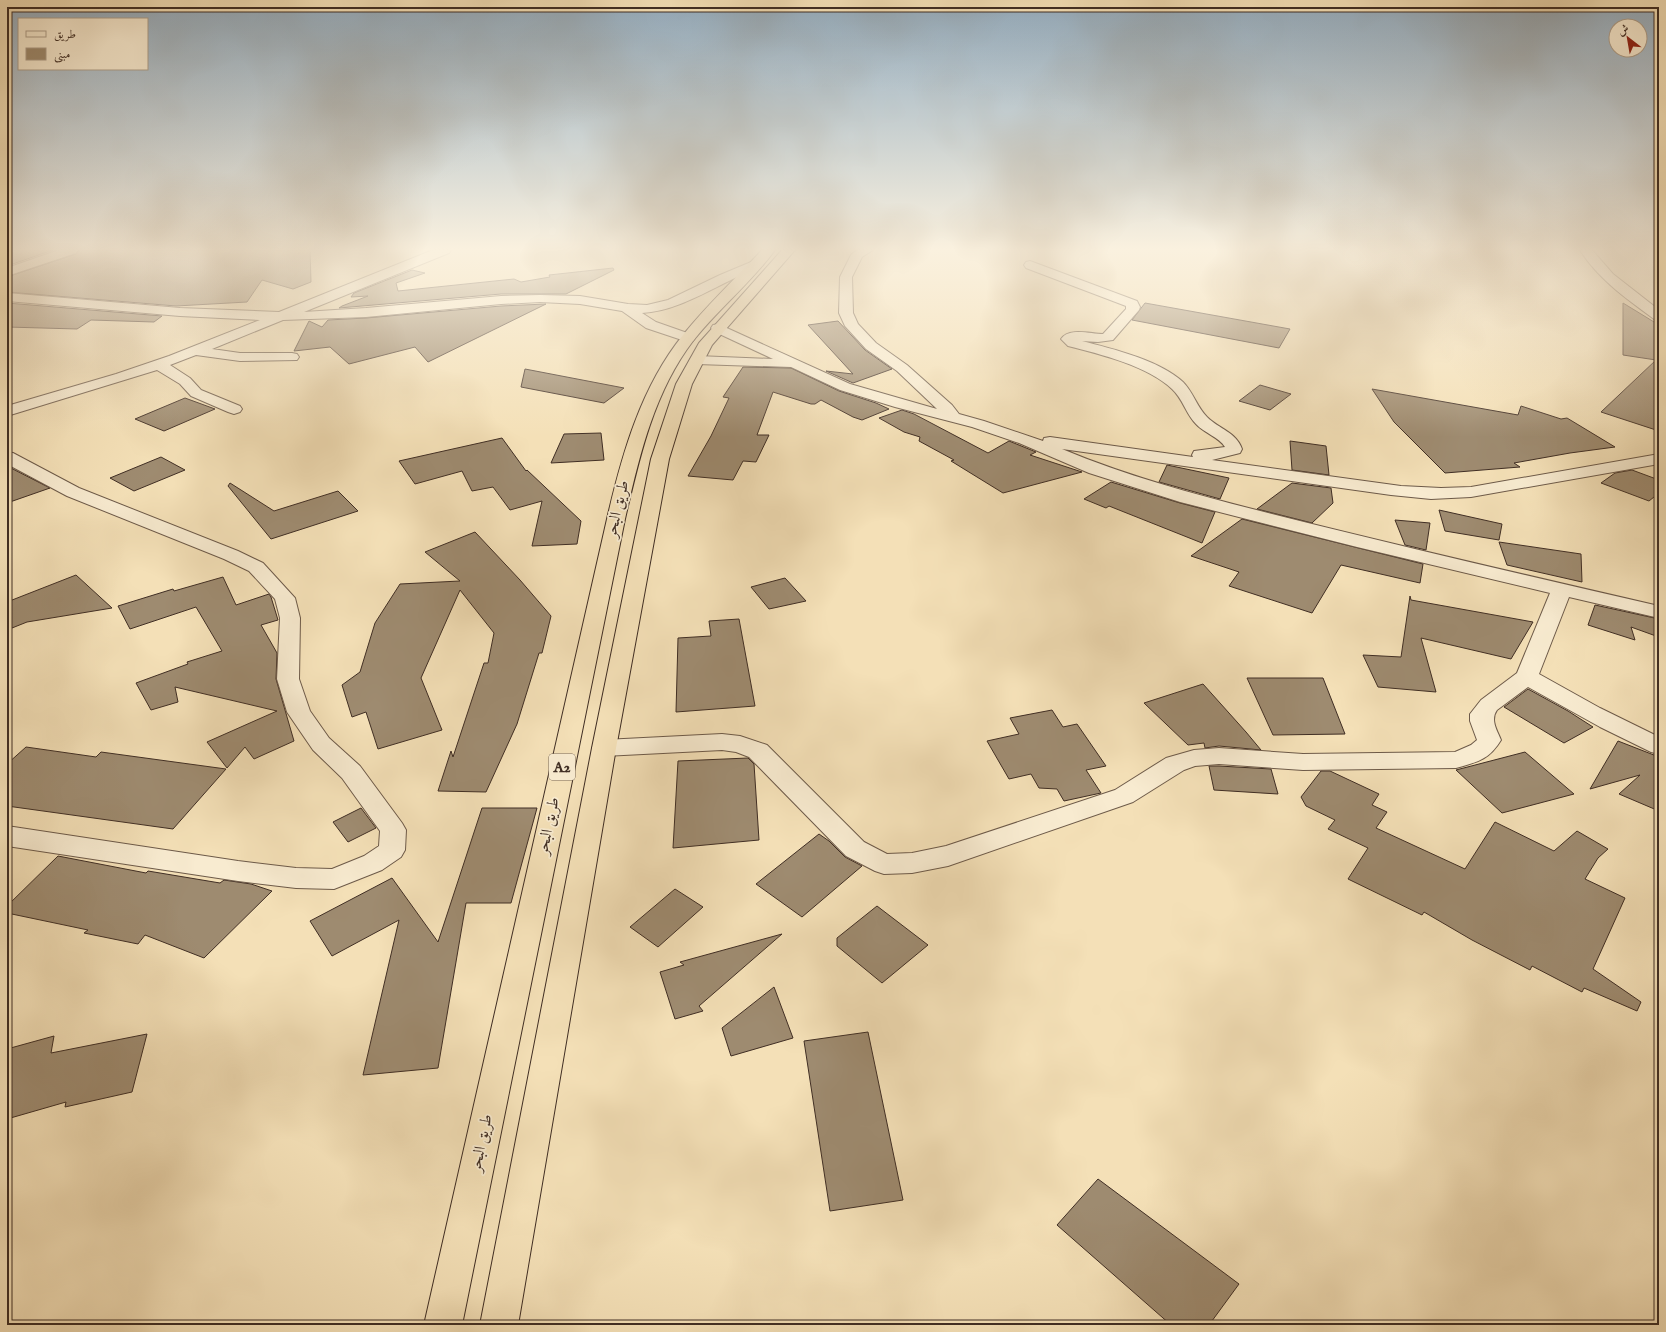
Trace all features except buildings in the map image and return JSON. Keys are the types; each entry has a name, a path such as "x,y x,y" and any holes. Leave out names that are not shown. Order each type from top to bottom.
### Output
{"highway":[{"name":"طريق البحر","path":"443,1325 627,470 638,433 662,376 692,349 720,312"},
{"name":"طريق البحر","path":"692,349 706,343 732,312"},
{"name":"طريق البحر","path":"499,1325 604,748 660,459 684,384 692,349"}],"street":[{"path":"201,312 284,316 350,312"},
{"path":"7,411 158,364 293,312"},
{"path":"632,312 692,349 798,365"},
{"path":"846,312 852,326 871,346 902,368 946,408 953,417"},
{"path":"1123,451 1213,455 1234,449 1228,439 1205,425 1194,414 1178,386 1168,378 1131,361 1073,343 1068,339 1074,336 1098,338 1108,337 1130,312"},
{"path":"718,328 845,387 901,404 978,424 1025,439 1095,469 1186,498 1357,541 1659,612"},
{"path":"195,351 240,357 292,358"},
{"path":"158,364 185,381 196,393 234,409"},
{"path":"1025,439 1123,451 1391,490 1448,494 1534,482 1659,459"},
{"path":"7,457 73,492 231,555 256,567 285,598 290,618 288,679 298,712 321,744 351,772 393,830 392,850 373,863 334,879 296,878 238,871 7,836"},
{"path":"604,748 722,742 740,744 758,751 855,849 884,864 912,862 948,856 1124,796 1175,764 1194,758 1219,756 1303,762 1456,760 1476,753 1485,748 1489,740 1482,721 1482,714 1489,705 1527,677 1562,589"},
{"path":"1527,677 1579,708 1659,746"}]}
